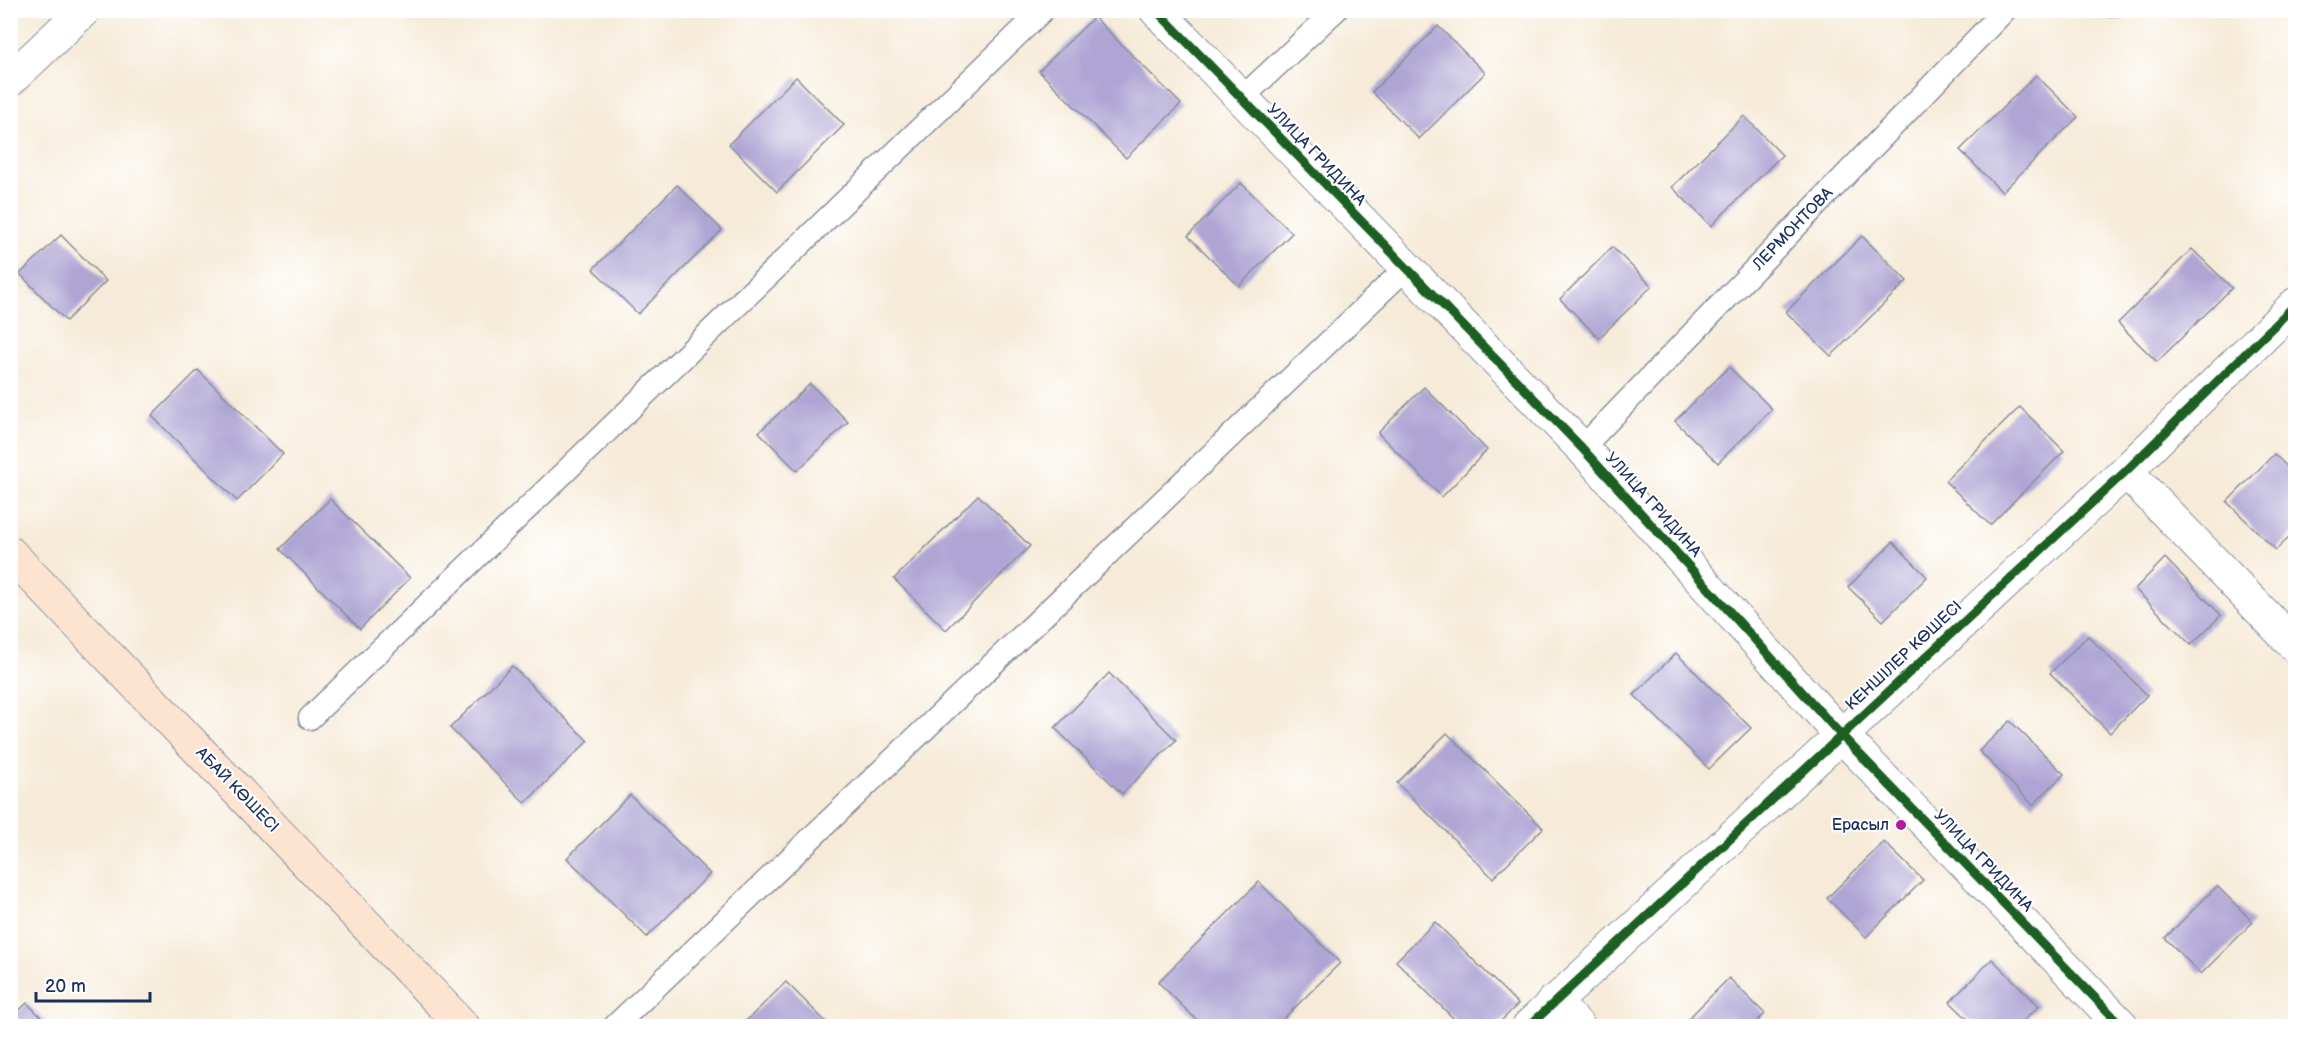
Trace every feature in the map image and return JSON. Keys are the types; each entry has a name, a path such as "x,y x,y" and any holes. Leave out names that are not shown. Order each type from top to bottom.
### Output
{"main road":[{"name":"АБАЙ КӨШЕСІ","path":"10,553 463,1026"}],"street":[{"path":"10,80 84,10"},
{"name":"УЛИЦА ГРИДИНА","path":"1156,10 1582,448 1841,735 2122,1026"},
{"name":"КЕНШІЛЕР КӨШЕСІ","path":"1529,1026 2126,471 2295,303"},
{"path":"2126,471 2295,648"},
{"path":"1553,1002 1578,1026"}],"lane":[{"path":"310,718 1043,10"},
{"path":"1241,99 1336,10"},
{"name":"ЛЕРМОНТОВА","path":"1582,448 2005,10"},
{"path":"615,1026 1406,268"}],"building":[{"path":"2104,10 2154,10 2154,13 2104,17"},
{"path":"1094,17 1181,104 1126,158 1039,71"},
{"path":"1438,26 1485,73 1419,139 1372,92"},
{"path":"2036,75 2078,117 2002,192 1960,150"},
{"path":"796,77 844,125 777,192 729,144"},
{"path":"1744,116 1782,155 1711,226 1672,187"},
{"path":"1241,183 1292,233 1239,286 1188,236"},
{"path":"677,185 722,230 638,314 593,269"},
{"path":"61,235 106,281 66,321 20,274"},
{"path":"1862,236 1907,281 1831,356 1786,312"},
{"path":"1612,247 1652,286 1599,338 1560,299"},
{"path":"2192,249 2232,288 2157,362 2118,323"},
{"path":"1729,367 1772,409 1718,463 1675,421"},
{"path":"198,370 283,454 237,501 152,416"},
{"path":"810,384 848,422 797,471 759,432"},
{"path":"1424,387 1487,450 1442,497 1378,433"},
{"path":"2020,407 2064,451 1990,525 1945,481"},
{"path":"2274,454 2296,475 2296,531 2276,550 2227,502"},
{"path":"978,495 1030,546 946,630 894,579"},
{"path":"330,499 410,578 360,629 280,549"},
{"path":"1893,542 1927,577 1883,621 1848,587"},
{"path":"2165,558 2221,615 2191,645 2135,589"},
{"path":"2088,636 2147,695 2110,733 2050,673"},
{"path":"1676,653 1751,728 1709,769 1634,695"},
{"path":"512,666 588,741 525,803 450,728"},
{"path":"1109,673 1176,740 1122,794 1055,728"},
{"path":"2010,721 2064,774 2033,805 1979,751"},
{"path":"1447,733 1543,828 1493,878 1397,783"},
{"path":"630,795 710,874 647,937 567,858"},
{"path":"1884,842 1923,880 1866,937 1827,898"},
{"path":"1259,882 1340,963 1276,1026 1203,1026 1158,982"},
{"path":"2217,886 2253,922 2201,974 2165,938"},
{"path":"1435,922 1518,1004 1496,1026 1461,1026 1396,961"},
{"path":"1992,959 2039,1006 2018,1026 1975,1026 1950,1002"},
{"path":"1729,978 1765,1014 1752,1026 1681,1026"},
{"path":"786,982 830,1026 741,1026"},
{"path":"27,1003 50,1026 10,1026 10,1019"}],"cycle path":[{"path":"1156,10 1582,448 1841,735 2122,1026"},
{"path":"1529,1026 2126,471 2296,304"}],"place":[{"name":"Ерасыл","path":"1901,825"}]}
